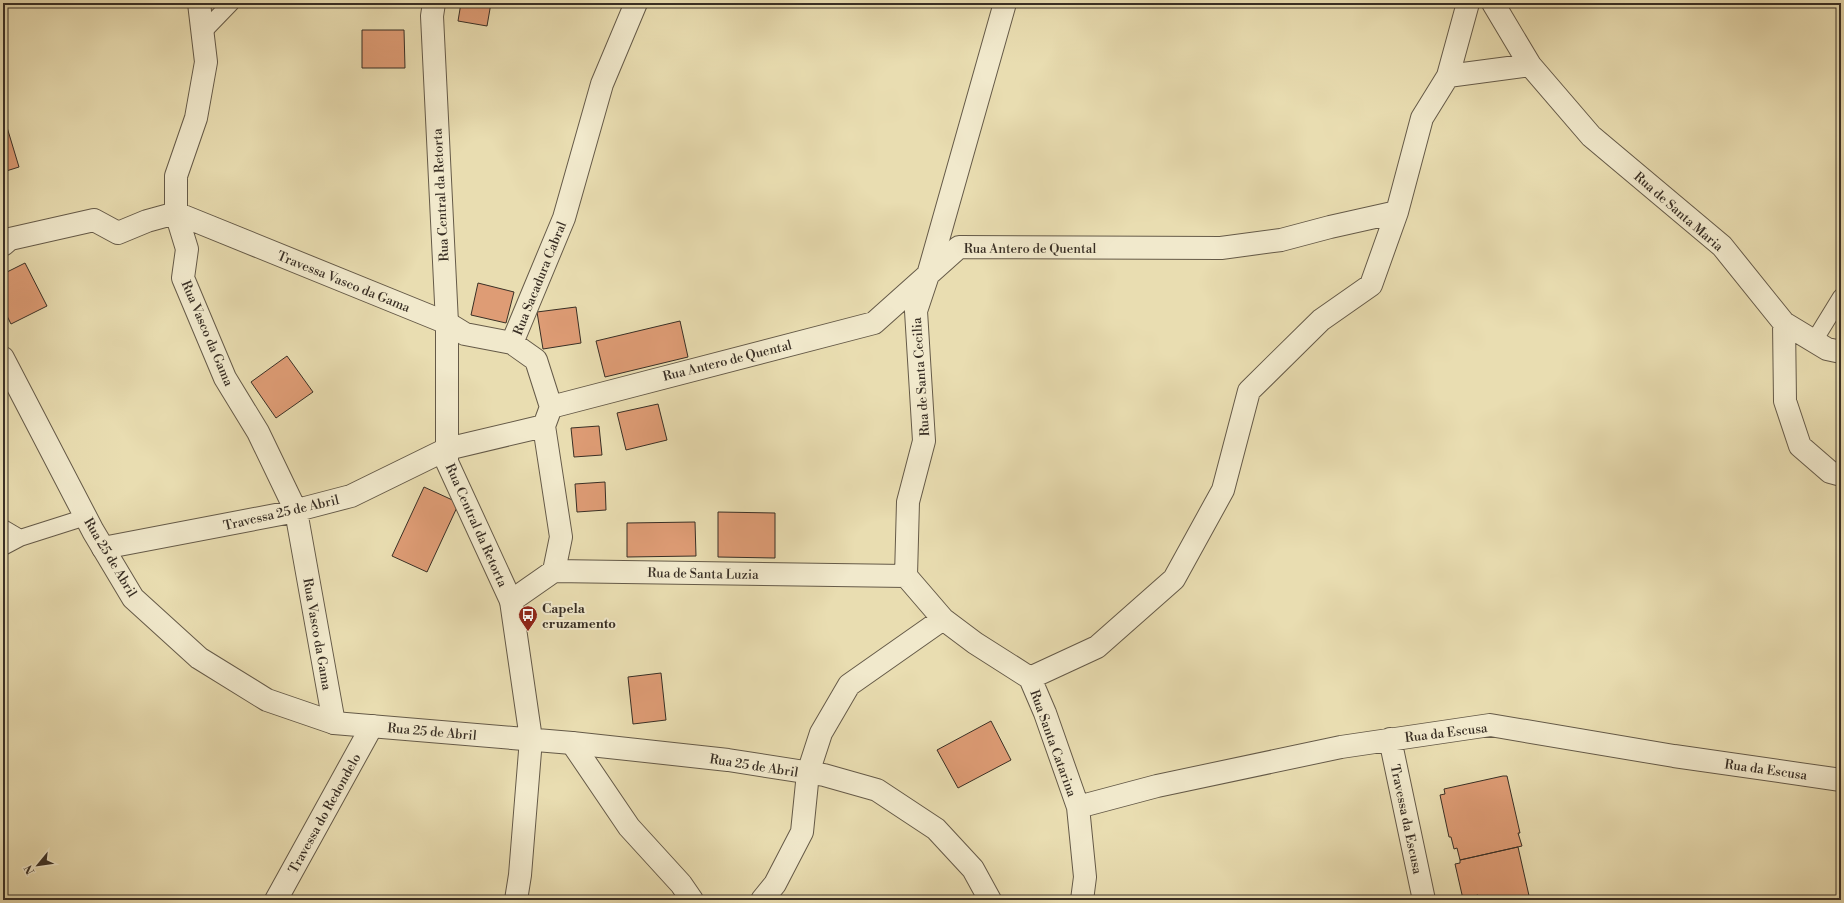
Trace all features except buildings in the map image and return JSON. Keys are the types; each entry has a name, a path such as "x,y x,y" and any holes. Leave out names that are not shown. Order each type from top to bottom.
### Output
{"street":[{"name":"Rua Vasco da Gama","path":"199,3 206,62 196,118 176,176 176,213 188,249 183,278 225,378 258,432 296,511 334,723"},
{"name":"Rua Central da Retorta","path":"434,3 432,23 447,324 447,462 510,601 531,739 520,874 516,900"},
{"name":"Rua Sacadura Cabral","path":"554,571 561,537 548,416 536,360 512,343 564,218 602,84 636,3"},
{"name":"Rua de Santa Cecilia","path":"906,576 908,502 924,441 916,311 928,275 1005,3"},
{"path":"1397,212 1422,118 1448,76 1468,3"},
{"name":"Rua de Santa Maria","path":"1493,3 1530,65 1591,136 1722,246 1784,323"},
{"path":"1448,76 1530,65"},
{"name":"Rua Antero de Quental","path":"548,416 874,323 959,247 1220,248 1282,240 1330,227 1397,212"},
{"name":"Rua Santa Catarina","path":"1082,900 1085,877 1078,807 1045,713 1030,678 1097,647 1174,579 1223,490 1249,391 1321,320 1371,285 1397,212"},
{"name":"Travessa Vasco da Gama","path":"176,213 447,324 465,334 512,343"},
{"path":"3,245 10,239 94,220 118,233 147,221 176,213"},
{"path":"1784,323 1827,349 1841,352"},
{"path":"1784,323 1785,401 1800,446 1830,472 1841,475"},
{"name":"Rua 25 de Abril","path":"3,358 86,517 133,598 199,658 267,700 334,723 572,743 728,760 824,775 877,790 936,829 973,869 990,900"},
{"name":"Travessa 25 de Abril","path":"103,548 296,511 351,496 447,449 548,416"},
{"path":"510,601 554,571"},
{"name":"Rua de Santa Luzia","path":"554,571 906,576"},
{"path":"906,576 943,619 975,643 1030,678"},
{"path":"762,900 775,884 802,832 808,773 821,733 849,684 943,619"},
{"name":"Rua da Escusa","path":"1078,807 1165,784 1341,747 1490,725 1674,756 1841,780"},
{"name":"Travessa do Redondelo","path":"276,900 372,726"},
{"name":"Travessa da Escusa","path":"1390,739 1424,900"},
{"path":"572,743 629,827 681,884 692,900"}],"lane":[{"path":"203,32 231,3"},
{"path":"1814,341 1841,297"},
{"path":"3,547 20,538 86,517"},
{"path":"3,528 20,538"}],"place":[{"name":"Capela cruzamento","path":"528,632"}]}
